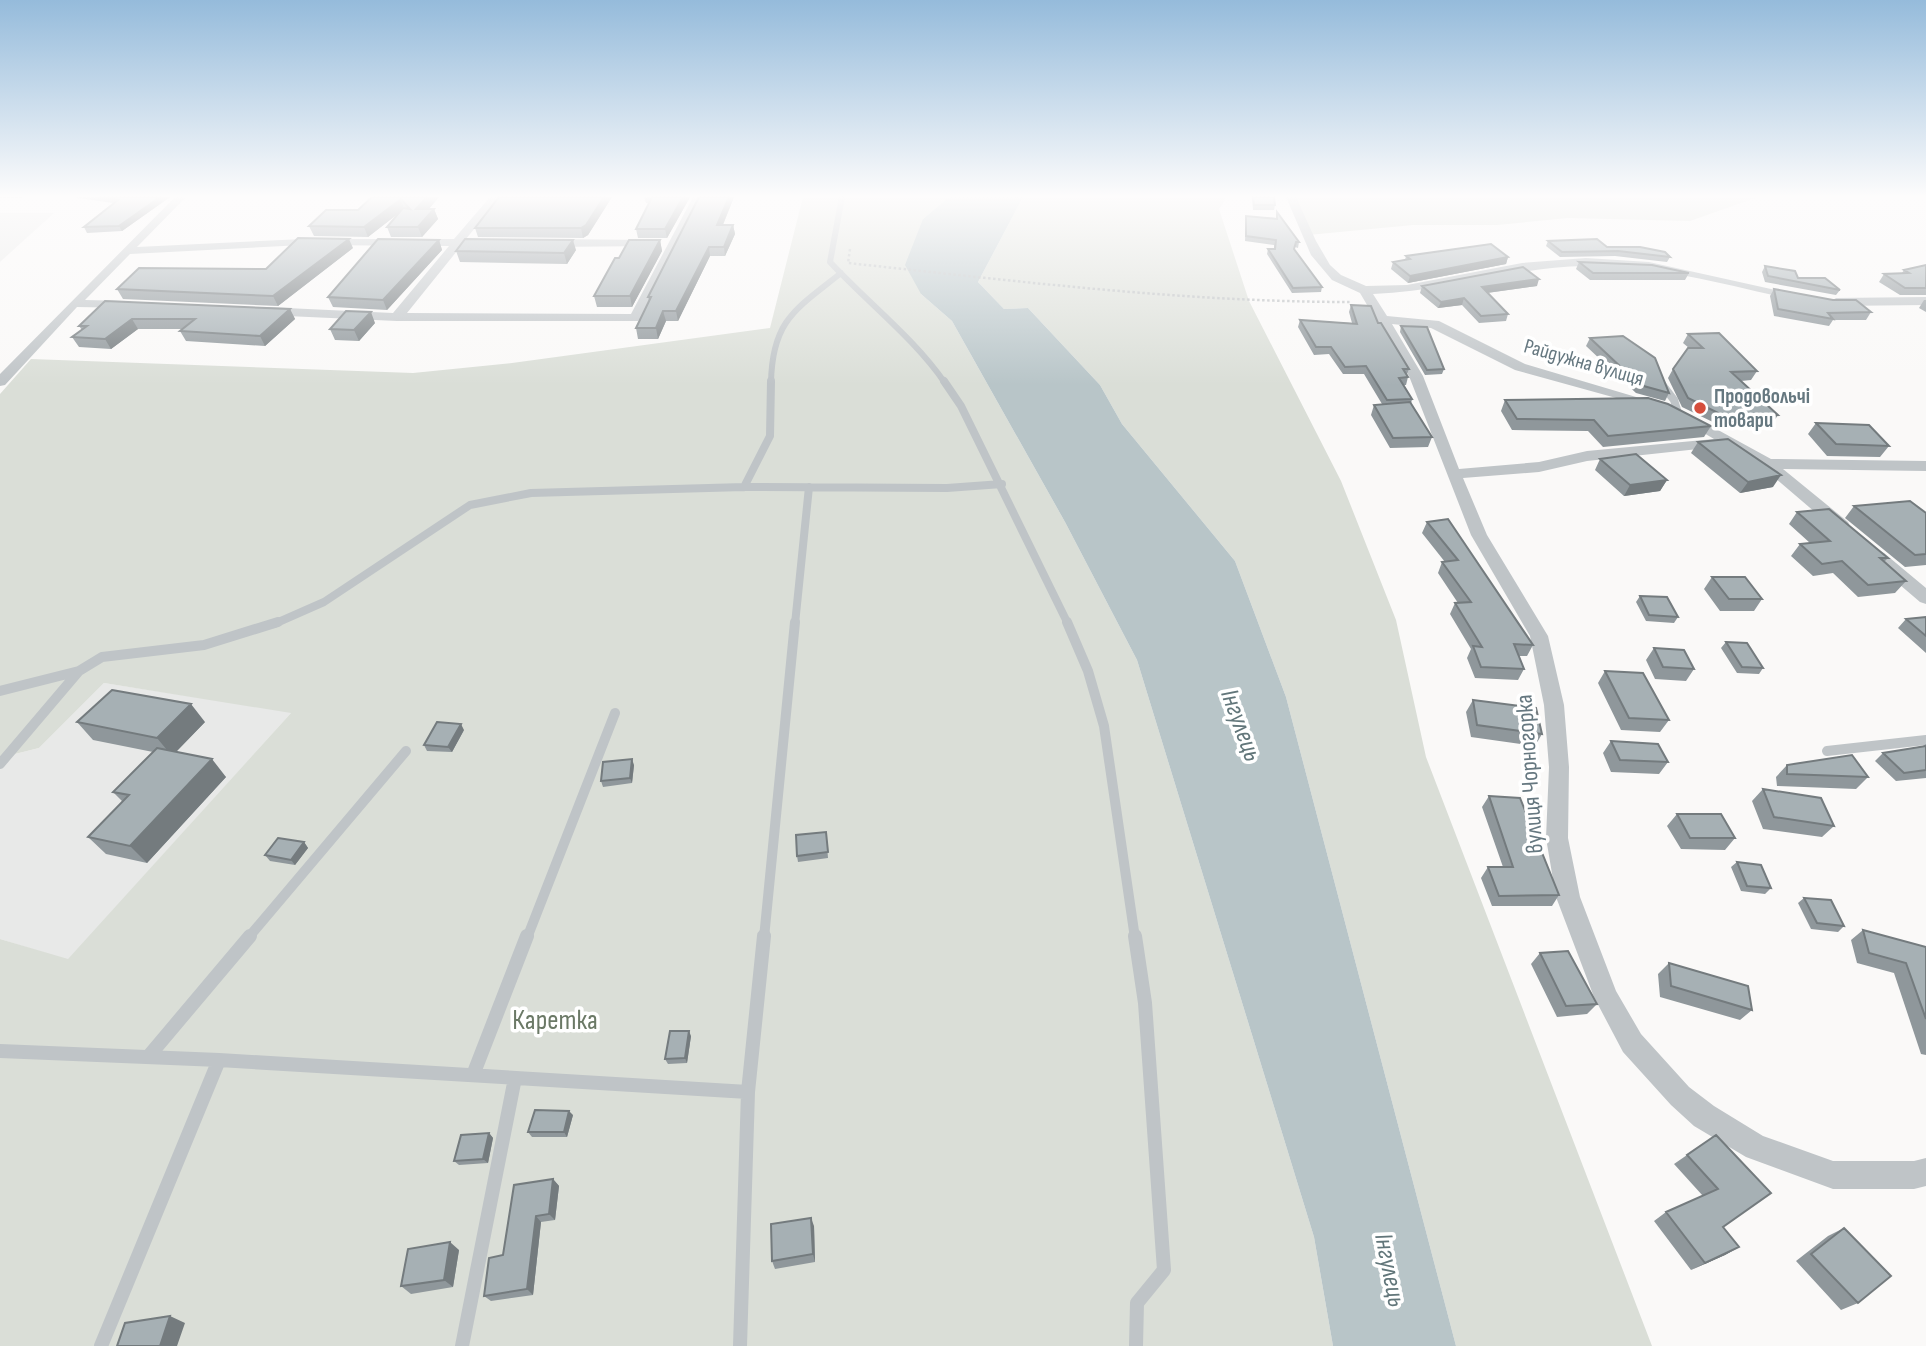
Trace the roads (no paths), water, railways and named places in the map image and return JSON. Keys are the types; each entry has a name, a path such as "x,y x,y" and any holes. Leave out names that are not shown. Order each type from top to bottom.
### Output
{"street":[{"path":"0,382 7,366 116,260"},
{"path":"397,317 443,260"},
{"path":"246,310 397,317 626,319 637,316 665,260"},
{"name":"вулиця Чорногорка","path":"1320,260 1327,270 1344,284 1367,295 1385,320 1416,376 1479,534 1539,636 1555,705 1559,767 1557,838 1568,897 1606,997 1632,1043 1680,1096 1712,1121 1756,1147 1833,1175 1922,1177"},
{"path":"1367,295 1522,267 1586,262 1649,266 1811,298 1854,303 1926,300"},
{"path":"74,303 135,306"},
{"name":"Райдужна вулиця","path":"1385,320 1434,324 1520,367 1678,413 1768,464 1926,598"},
{"path":"1453,474 1525,469 1587,456 1731,442"},
{"path":"1768,464 1926,466"}],"lane":[{"path":"830,260 868,303 927,356 961,406 1002,484 1088,671 1104,726 1145,1003 1164,1270 1137,1303 1136,1346"},
{"path":"744,487 770,436 771,359 776,337 793,311 841,273"},
{"path":"1656,372 1674,400 1678,413"},
{"path":"0,691 79,671 102,657 204,645 265,628 324,602 470,505 531,493 744,487 947,488 1002,484"},
{"path":"740,1346 748,1092 809,488"},
{"path":"0,764 79,671"},
{"path":"473,1076 615,713"},
{"path":"1827,751 1926,740"},
{"path":"148,1057 406,751"},
{"path":"0,1051 219,1060 748,1092"},
{"path":"102,1346 219,1060"},
{"path":"462,1346 515,1078"}],"water":[{"name":"Інгулець","path":"907,260 990,260 978,282 1004,309 1028,308 1100,385 1122,424 1235,561 1286,697 1456,1346 1333,1346 1314,1237 1137,660 1065,522 952,321 921,294 905,265"}],"place":[{"name":"Продовольчі товари","path":"1700,408"}],"park label":[{"name":"Каретка","path":"555,1019"}]}
